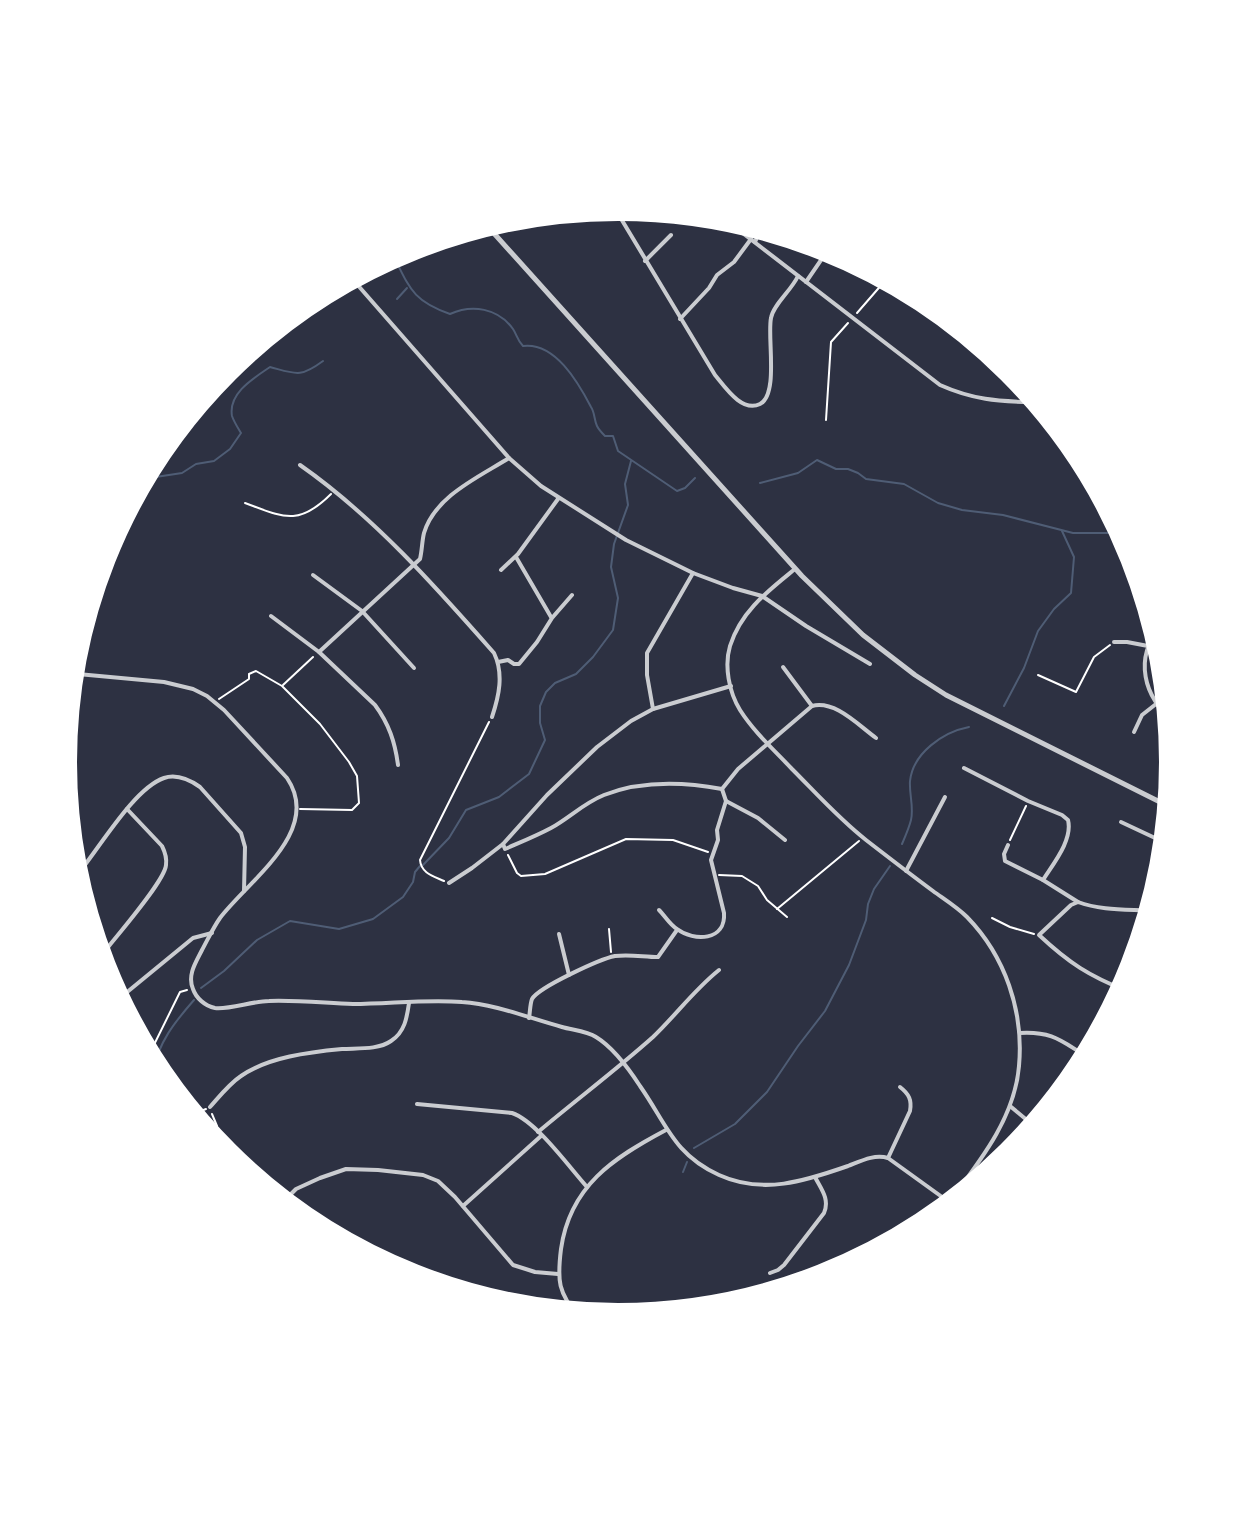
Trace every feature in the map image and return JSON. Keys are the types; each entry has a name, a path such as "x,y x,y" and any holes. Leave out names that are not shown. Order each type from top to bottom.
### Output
{"street":[{"path":"619,216 715,375 729,392 745,404 754,406 766,400 771,368 771,315 798,276"},
{"path":"737,229 940,385 981,399 1030,402"},
{"path":"491,231 795,569 863,635 946,695 1162,803"},
{"path":"680,319 717,275 734,262 758,234"},
{"path":"645,261 671,235"},
{"path":"806,282 824,256"},
{"path":"356,283 509,458 558,499 626,540 693,573 762,596 870,664"},
{"path":"319,652 420,559 424,534 440,507 451,496 509,458"},
{"path":"300,465 334,490 413,564 494,653 498,662 500,693 492,717"},
{"path":"501,570 516,557 558,499"},
{"path":"516,557 552,618"},
{"path":"795,569 762,596 740,621 729,648 727,669 738,707 836,814 966,916 987,942 1007,978 1014,1001 1020,1033 1019,1067 1010,1106 992,1143 960,1187"},
{"path":"653,709 647,653 693,573"},
{"path":"313,575 362,611 414,668"},
{"path":"498,662 508,660 519,664 572,595"},
{"path":"271,616 319,652 357,686 382,715 393,736 398,765"},
{"path":"1114,642 1148,646"},
{"path":"1151,642 1144,672 1148,690 1161,709"},
{"path":"783,667 812,706"},
{"path":"79,674 164,682 193,689 215,702 287,778 294,791 297,809 288,841 221,917 191,971 192,989 200,1000 215,1008 268,1000 353,1004 478,1003 594,1036 623,1063 645,1092 666,1130 686,1154 720,1175 752,1185 784,1185 881,1156 945,1199"},
{"path":"504,846 547,795 597,747 631,721 653,709 731,686"},
{"path":"722,789 738,769 812,706 821,704 831,707 876,738"},
{"path":"1134,732 1142,715 1156,704"},
{"path":"964,768 1062,815 1070,823 1063,847 1043,880"},
{"path":"82,867 127,809 154,784 164,778 182,778 200,787 241,833 245,847 244,891"},
{"path":"449,883 504,846 553,826 586,804 615,792 654,785 698,785 722,789"},
{"path":"659,910 677,930 701,938 707,938 722,925 724,913 711,860 726,801 722,789"},
{"path":"906,871 945,797"},
{"path":"726,801 758,818 785,840"},
{"path":"109,946 161,879 166,866 162,846 127,809"},
{"path":"1121,822 1158,839"},
{"path":"1008,845 1005,861 1078,902 1107,909 1143,910"},
{"path":"1078,902 1039,935 1086,973 1116,984"},
{"path":"529,1018 533,999 541,991 611,957 658,957 677,930"},
{"path":"124,994 193,938 212,933"},
{"path":"559,934 569,975"},
{"path":"463,1206 540,1134 668,1023 704,982 719,970"},
{"path":"210,1107 241,1075 263,1065 311,1051 378,1046 391,1042 405,1024 409,1003"},
{"path":"1020,1033 1051,1035 1080,1052"},
{"path":"1077,1050 1079,1055"},
{"path":"888,1158 910,1111 909,1096 900,1087"},
{"path":"417,1104 512,1113 525,1119 587,1187"},
{"path":"1010,1106 1029,1122"},
{"path":"570,1305 564,1296 558,1274 564,1232 570,1215 587,1187 616,1159 666,1130"},
{"path":"288,1196 296,1189 320,1178 354,1168 428,1177 446,1188 513,1265 535,1272 558,1274"},
{"path":"770,1273 784,1265 824,1213 826,1198 815,1177"},
{"path":"292,1199 315,1215"}],"path":[{"path":"826,420 831,342 882,284"},
{"path":"245,503 295,518 322,503 334,490"},
{"path":"1038,675 1076,692 1094,657 1114,642"},
{"path":"282,686 319,652"},
{"path":"215,702 256,671 282,686 320,724 357,776 359,803 352,810 297,809"},
{"path":"449,883 424,871 420,860 492,717"},
{"path":"1008,845 1028,801"},
{"path":"777,909 863,838"},
{"path":"504,846 521,876 545,874 626,839 673,840 713,853"},
{"path":"714,875 742,876 758,886 767,900 787,917"},
{"path":"992,918 1039,935"},
{"path":"609,929 611,957"},
{"path":"106,950 109,946"},
{"path":"108,954 109,946"},
{"path":"153,1047 180,992 192,989"},
{"path":"199,1112 210,1107 217,1126 214,1129"}],"waterway":[{"path":"397,263 414,292 428,304 450,314 467,309 492,312 507,322 523,346 535,346 555,357 579,386 600,430 605,436 613,436 618,451 677,491 695,478"},
{"path":"397,299 407,288"},
{"path":"152,478 182,473 196,464 214,461 230,449 241,433 232,416 234,400 244,387 270,367 298,373 323,361"},
{"path":"760,483 798,473 817,460 836,469 848,469 866,479 904,484 938,503 962,510 1003,515 1073,533 1113,531"},
{"path":"423,865 449,838 466,810 499,797 529,774 545,740 540,723 540,706 546,692 555,683 576,674 613,630 618,598 611,567 614,544 628,505 625,484 631,461"},
{"path":"1004,706 1024,668 1038,631 1071,593 1074,557 1062,531"},
{"path":"902,844 911,820 910,781 917,761 940,739 969,727"},
{"path":"201,988 257,940 290,921 339,929 373,919 403,897 420,866"},
{"path":"694,1148 735,1124 767,1092 825,1011 849,965 874,889 890,866"},
{"path":"158,1055 168,1033 194,1000"},
{"path":"683,1172 687,1162"}]}
